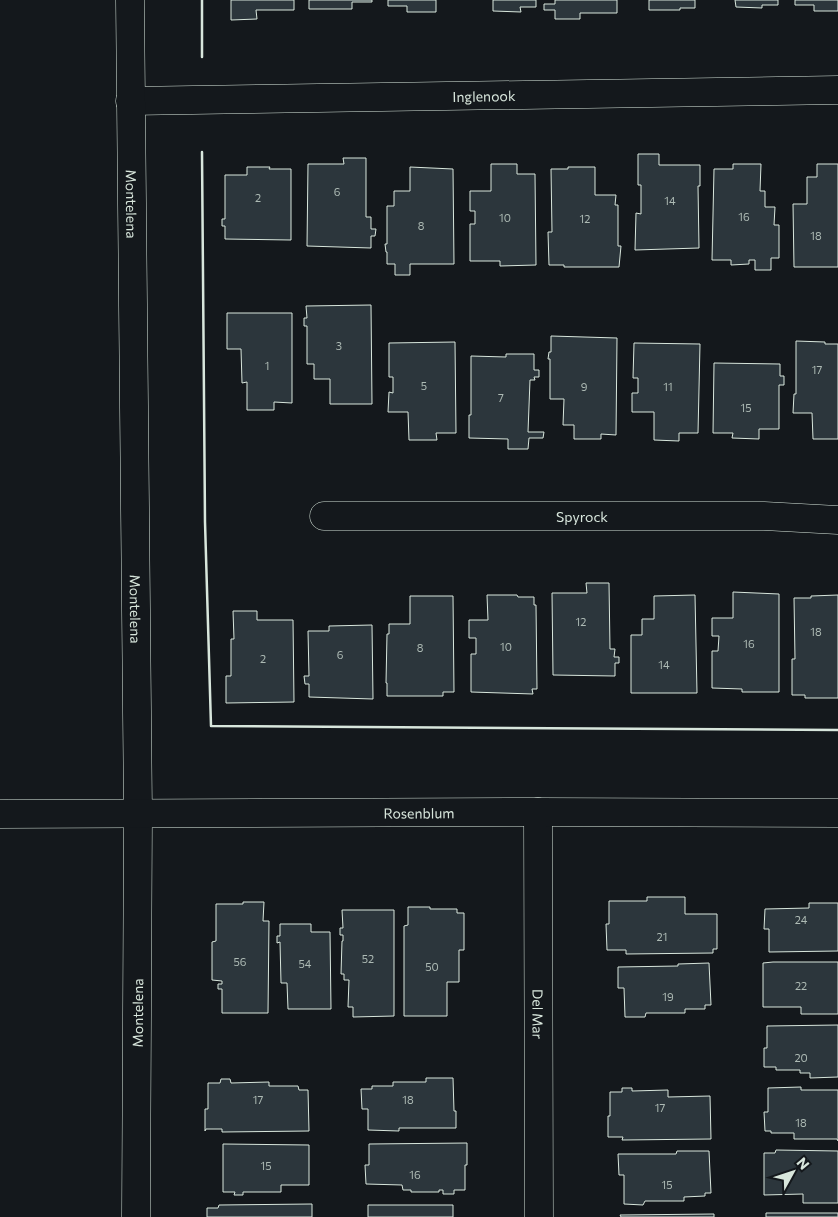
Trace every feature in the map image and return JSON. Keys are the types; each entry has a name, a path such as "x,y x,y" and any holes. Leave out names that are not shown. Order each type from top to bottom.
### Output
{"street":[{"name":"Montelena","path":"130,0 138,813 136,1217"},
{"name":"Inglenook","path":"130,101 838,90"},
{"name":"Spyrock","path":"324,516 764,516 838,520"},
{"name":"Del Mar","path":"538,812 539,1217"},
{"name":"Rosenblum","path":"0,814 838,813"}],"building":[{"path":"231,0 294,0 294,10 256,10 257,19 231,20"},
{"path":"309,0 372,0 372,2 352,2 352,9 309,9"},
{"path":"388,0 436,0 436,12 407,12 407,6 388,6"},
{"path":"493,0 536,0 536,7 520,7 521,12 493,11"},
{"path":"555,0 617,0 617,13 580,13 580,19 555,19 555,10 544,10 544,4 555,4"},
{"path":"649,0 695,0 695,8 649,10"},
{"path":"735,0 778,0 778,5 762,5 762,8 736,7"},
{"path":"795,0 838,0 838,11 814,11 814,5 795,5"},
{"path":"638,154 659,154 659,165 700,165 700,186 698,186 699,248 635,250 636,213 641,214 641,185 638,185"},
{"path":"343,158 366,158 366,217 371,217 371,229 376,229 375,236 371,236 371,248 307,246 308,164 344,164"},
{"path":"491,164 517,164 517,174 535,174 536,265 500,266 500,261 470,261 470,224 475,224 475,211 470,211 470,191 491,191"},
{"path":"733,164 761,164 760,191 765,191 765,207 775,207 774,225 779,225 779,258 771,258 771,270 755,270 755,260 749,260 749,264 731,265 731,260 712,260 714,169 733,169"},
{"path":"817,164 838,164 838,267 794,267 793,204 807,204 807,177 817,177"},
{"path":"247,167 291,169 291,240 225,239 225,226 222,226 222,219 225,219 225,175 247,175"},
{"path":"410,167 453,169 454,264 410,264 410,275 395,275 395,264 387,264 385,244 387,244 387,206 394,206 394,191 410,191"},
{"path":"568,167 595,167 595,195 616,195 615,205 618,205 618,246 621,246 619,267 564,267 564,265 549,265 548,232 552,232 551,169 568,169"},
{"path":"371,305 372,404 330,404 330,379 314,379 314,364 307,364 307,326 304,326 304,318 307,318 306,306"},
{"path":"227,313 292,313 292,403 274,402 274,410 247,410 247,382 242,383 241,349 227,349"},
{"path":"551,336 617,338 616,435 601,434 601,439 574,439 574,425 563,425 564,399 550,399 550,359 548,359 549,352 551,352"},
{"path":"796,341 838,344 838,439 813,439 812,413 793,413 794,394 796,394"},
{"path":"455,342 456,433 436,433 437,440 409,440 408,412 388,412 389,392 393,393 393,377 389,377 389,343"},
{"path":"634,343 700,344 698,433 679,433 679,441 654,440 654,412 632,412 632,393 638,393 638,378 633,378"},
{"path":"506,354 534,354 534,370 539,370 539,377 534,377 535,380 530,380 528,432 544,432 543,438 529,438 528,449 508,449 508,439 469,438 471,356 506,357"},
{"path":"714,363 780,364 780,376 784,376 784,385 779,385 779,429 759,429 759,439 732,438 733,433 713,433"},
{"path":"586,583 609,583 610,649 615,649 614,657 619,657 619,663 615,663 615,676 553,675 552,593 587,593"},
{"path":"733,592 779,594 779,692 742,692 742,689 712,688 712,651 718,651 719,636 712,636 712,618 733,618"},
{"path":"487,595 534,597 534,605 536,605 537,689 532,689 533,694 471,692 471,654 476,654 476,638 469,638 469,620 488,620"},
{"path":"695,595 697,693 631,693 631,635 642,635 642,619 654,619 654,596"},
{"path":"838,595 838,698 805,698 805,695 792,695 792,659 795,659 794,598"},
{"path":"410,596 453,596 454,692 443,692 443,696 387,696 387,634 389,634 389,624 410,624"},
{"path":"233,611 257,611 257,620 293,620 294,702 226,703 226,676 231,676 231,639 234,639"},
{"path":"372,625 373,699 309,697 309,684 305,684 304,676 309,676 308,631 329,631 329,626"},
{"path":"647,897 685,897 685,914 717,914 717,949 713,949 713,953 626,954 626,950 607,950 606,924 609,924 609,901 647,901"},
{"path":"243,902 264,902 263,921 269,921 268,1013 222,1013 222,989 218,989 218,984 222,984 222,981 212,980 212,942 216,941 216,904 243,904"},
{"path":"809,903 838,903 838,951 769,952 769,929 764,929 765,909 809,908"},
{"path":"408,907 457,909 457,913 464,913 464,950 459,950 459,982 447,982 447,1016 404,1016 404,926 408,925"},
{"path":"342,910 394,910 394,1016 353,1017 353,1007 348,1007 349,980 344,980 344,974 341,974 343,935 340,935 340,928 343,928"},
{"path":"280,924 311,924 311,932 330,932 331,1009 288,1009 287,983 281,983 280,942 277,943 277,936 280,936"},
{"path":"838,962 838,1014 801,1014 801,1007 763,1007 763,963"},
{"path":"709,963 711,1005 705,1005 705,1009 685,1009 685,1013 646,1013 645,1017 625,1017 624,988 618,988 618,967 678,966 678,964"},
{"path":"838,1025 838,1077 810,1078 810,1073 800,1073 800,1070 776,1070 776,1067 764,1067 764,1048 767,1048 767,1026"},
{"path":"426,1078 453,1078 456,1128 399,1128 399,1131 368,1130 368,1109 362,1109 361,1089 372,1089 372,1086 393,1086 393,1082 426,1082"},
{"path":"221,1079 230,1079 231,1083 269,1082 269,1086 298,1086 299,1090 308,1090 309,1131 222,1132 222,1129 206,1129 205,1131 205,1109 208,1109 208,1083 220,1083"},
{"path":"801,1087 801,1090 838,1090 838,1141 837,1139 794,1139 794,1133 771,1133 771,1131 765,1131 764,1112 768,1112 768,1088"},
{"path":"622,1088 632,1088 632,1091 668,1090 668,1097 710,1096 711,1139 622,1140 623,1137 608,1137 610,1092 622,1092"},
{"path":"467,1143 465,1190 454,1190 454,1194 443,1194 443,1190 439,1190 439,1192 411,1192 411,1190 403,1190 402,1185 366,1184 365,1165 369,1165 369,1144"},
{"path":"223,1144 309,1145 309,1185 281,1185 281,1192 243,1192 243,1195 234,1195 235,1192 223,1192"},
{"path":"776,1150 838,1151 838,1203 803,1203 803,1194 764,1195 764,1153 775,1153"},
{"path":"677,1151 709,1151 711,1193 705,1193 705,1196 684,1197 684,1201 645,1201 643,1205 624,1204 624,1175 619,1175 618,1154 676,1154"},
{"path":"312,1204 312,1217 207,1217 207,1208 218,1208 219,1205"},
{"path":"368,1205 453,1205 453,1217 368,1217"},
{"path":"766,1213 838,1213 838,1217 766,1217"},
{"path":"714,1214 714,1217 621,1217 620,1215"}],"wall":[{"path":"202,0 202,57"},
{"path":"202,152 205,522 211,726 838,730"}]}
